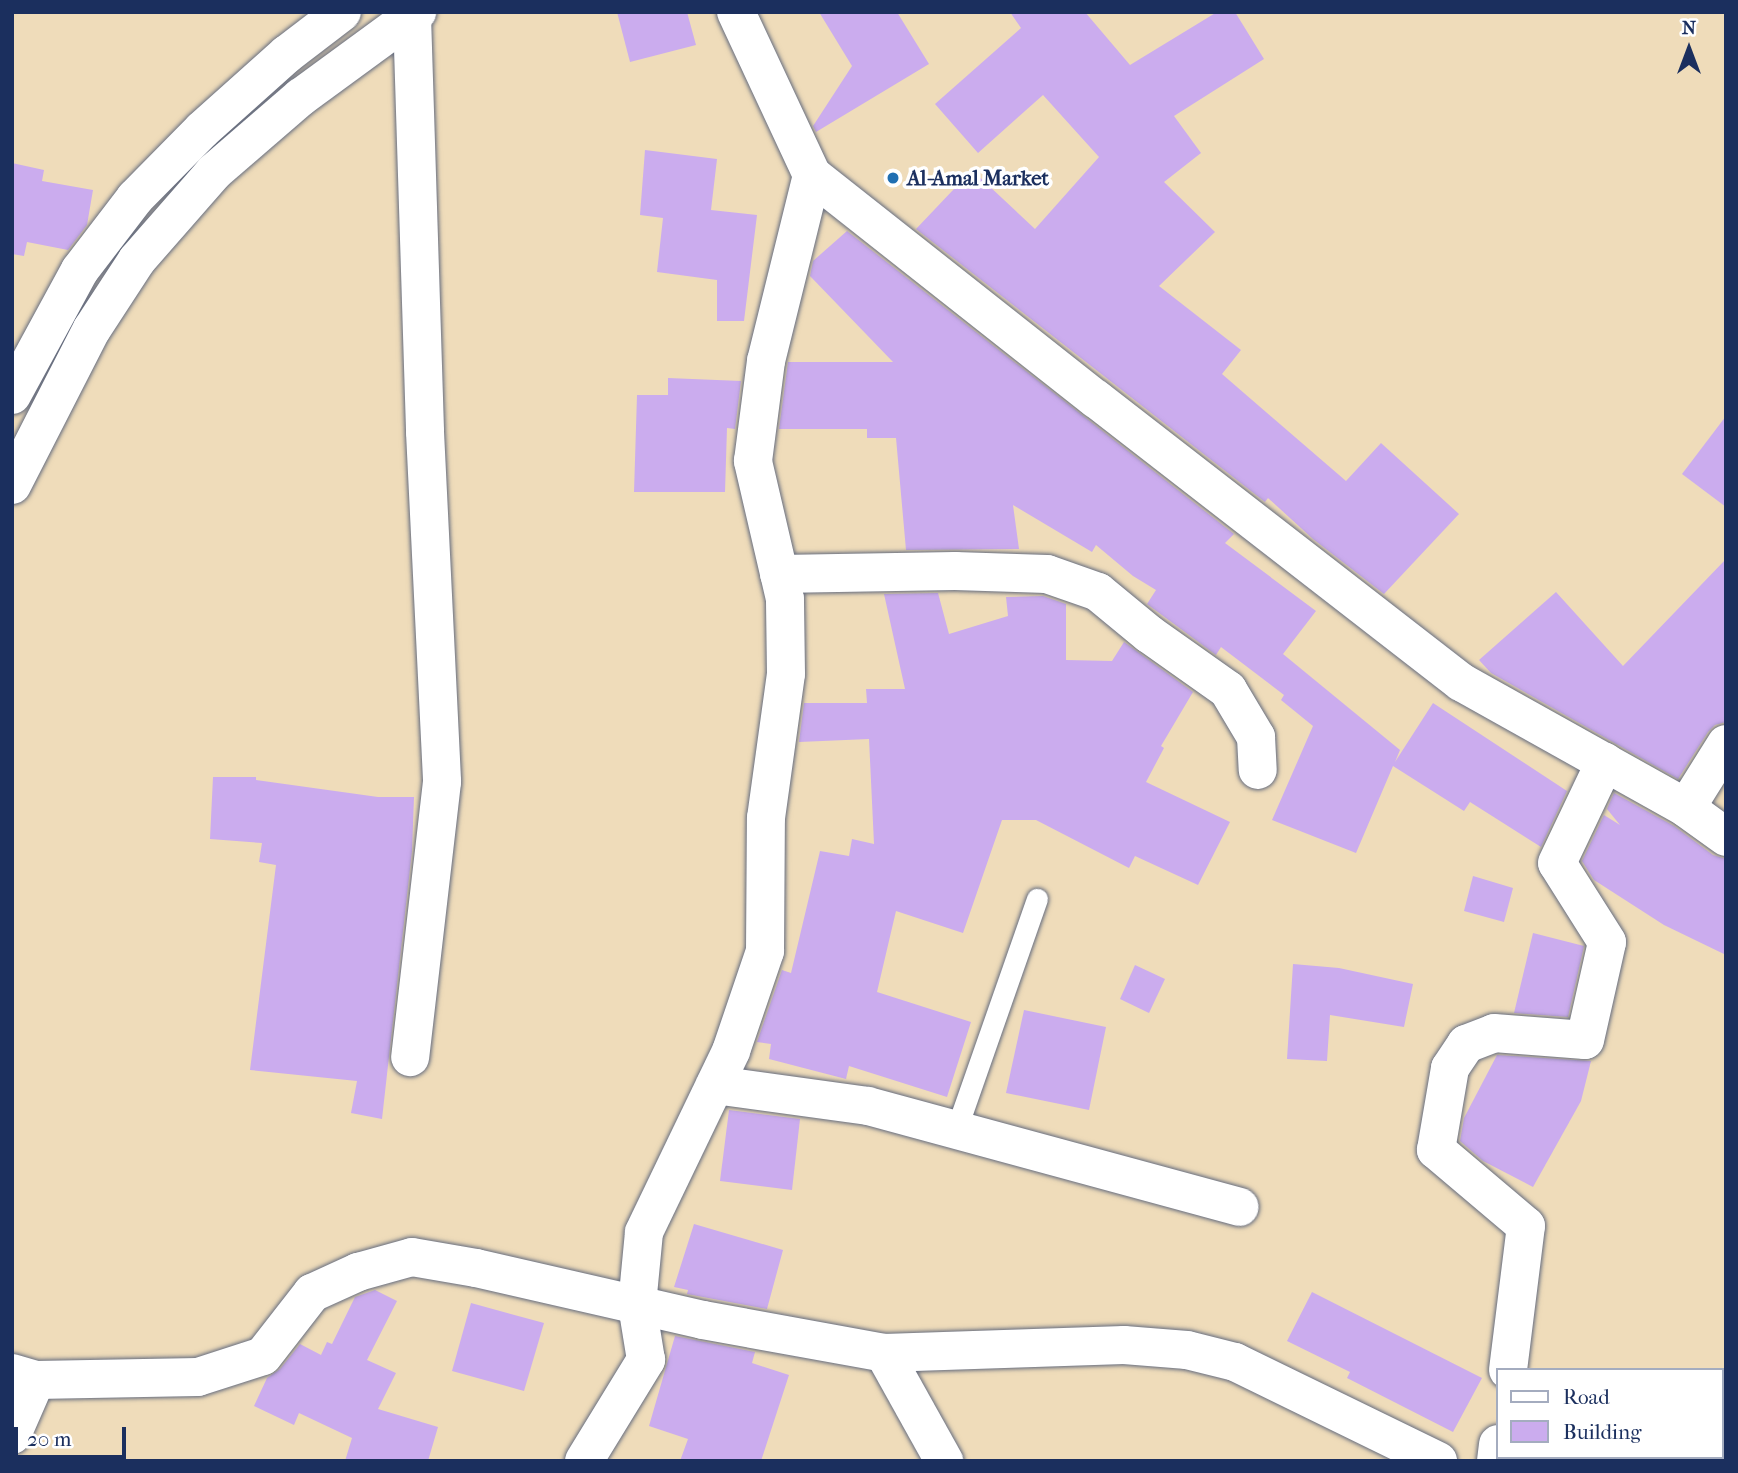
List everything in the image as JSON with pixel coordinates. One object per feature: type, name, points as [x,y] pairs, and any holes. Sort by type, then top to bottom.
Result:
[{"type":"street","points":[[12,395],[80,270],[135,198],[202,130],[287,54],[342,12]]},
{"type":"street","points":[[736,12],[812,175],[1096,400],[1461,682],[1686,808],[1726,837]]},
{"type":"street","points":[[12,485],[92,329],[137,260],[214,172],[301,97],[413,14]]},
{"type":"street","points":[[410,1058],[442,782],[425,432],[413,14]]},
{"type":"street","points":[[584,1461],[646,1360],[637,1305],[644,1232],[731,1051],[765,951],[766,818],[786,674],[785,599],[753,461],[766,361],[812,175]]},
{"type":"street","points":[[779,574],[955,570],[1047,574],[1098,592],[1149,634],[1228,690],[1256,737],[1258,770]]},
{"type":"street","points":[[1686,808],[1726,744]]},
{"type":"street","points":[[1508,1368],[1526,1226],[1436,1150],[1438,1136],[1450,1068],[1466,1044],[1494,1033],[1585,1040],[1607,942],[1557,863],[1605,762]]},
{"type":"street","points":[[715,1085],[868,1105],[1239,1207]]},
{"type":"street","points":[[12,1435],[24,1377],[198,1377],[224,1369],[263,1356],[312,1293],[358,1272],[412,1257],[476,1268],[637,1305],[884,1353],[1124,1345],[1187,1350],[1235,1362],[1438,1461]]},
{"type":"street","points":[[884,1353],[944,1461]]},
{"type":"lane","points":[[956,1130],[1037,899]]},
{"type":"building","points":[[617,12],[687,12],[696,45],[630,62]]},
{"type":"building","points":[[819,12],[897,12],[929,64],[816,132],[813,126],[852,66]]},
{"type":"building","points":[[1010,12],[1085,12],[1130,65],[1217,12],[1235,12],[1264,59],[1174,116],[1201,153],[1164,182],[1215,232],[1159,286],[1241,350],[1222,374],[1346,481],[1381,443],[1459,514],[1384,594],[1313,539],[1268,498],[1265,502],[916,229],[972,170],[1035,229],[1099,157],[1043,95],[978,153],[935,104],[1021,28]]},
{"type":"building","points":[[645,150],[717,159],[711,210],[757,215],[744,321],[717,321],[717,280],[657,272],[663,218],[640,215]]},
{"type":"building","points":[[12,163],[44,170],[42,181],[93,190],[87,225],[68,250],[27,242],[24,256],[12,254]]},
{"type":"building","points":[[847,231],[1234,534],[1225,543],[1316,611],[1283,654],[1400,750],[1395,762],[1433,703],[1567,791],[1541,847],[1470,802],[1464,811],[1393,766],[1356,853],[1272,820],[1313,726],[1281,700],[1284,695],[1221,647],[1216,655],[1147,604],[1156,590],[1133,576],[1096,545],[1092,552],[1013,505],[1019,549],[906,550],[896,438],[867,438],[867,429],[779,429],[788,362],[893,362],[810,276],[813,261]]},
{"type":"building","points":[[668,378],[741,381],[735,429],[727,428],[725,492],[634,492],[637,395],[668,395]]},
{"type":"building","points":[[1726,416],[1726,507],[1682,474]]},
{"type":"building","points":[[1726,559],[1726,722],[1715,725],[1708,732],[1678,779],[1491,673],[1479,660],[1556,592],[1623,666]]},
{"type":"building","points":[[938,593],[949,634],[1008,616],[1006,597],[1043,596],[1066,604],[1066,660],[1112,661],[1124,642],[1193,692],[1161,746],[1164,748],[1146,782],[1230,822],[1198,885],[1135,856],[1129,868],[1036,820],[1002,820],[963,933],[896,911],[877,992],[971,1022],[947,1097],[849,1066],[846,1079],[769,1059],[771,1044],[757,1042],[782,970],[791,973],[820,851],[849,856],[852,839],[874,844],[869,739],[799,742],[804,703],[867,703],[866,689],[905,689],[884,594]]},
{"type":"building","points":[[213,777],[256,777],[256,780],[378,797],[414,797],[412,851],[382,1119],[351,1113],[357,1081],[250,1070],[276,865],[259,862],[262,843],[210,839]]},
{"type":"building","points":[[1614,793],[1674,826],[1713,855],[1726,859],[1726,955],[1664,925],[1594,880],[1582,861],[1604,815],[1620,825],[1607,809]]},
{"type":"building","points":[[1473,876],[1513,888],[1504,922],[1464,911]]},
{"type":"building","points":[[1533,933],[1584,946],[1568,1017],[1514,1013]]},
{"type":"building","points":[[1293,964],[1339,968],[1413,984],[1404,1027],[1330,1015],[1327,1061],[1287,1059]]},
{"type":"building","points":[[1135,965],[1165,979],[1149,1013],[1120,999]]},
{"type":"building","points":[[1024,1010],[1106,1027],[1089,1110],[1006,1093]]},
{"type":"building","points":[[1497,1055],[1591,1061],[1581,1101],[1533,1187],[1483,1161],[1460,1141],[1464,1118]]},
{"type":"building","points":[[729,1110],[800,1119],[792,1190],[720,1181]]},
{"type":"building","points":[[694,1224],[783,1250],[767,1309],[687,1294],[688,1290],[674,1287]]},
{"type":"building","points":[[375,1290],[397,1301],[367,1360],[396,1373],[378,1409],[438,1427],[428,1461],[345,1461],[352,1438],[299,1413],[294,1425],[254,1406],[267,1378],[280,1369],[300,1344],[321,1355],[327,1342],[332,1344],[355,1297]]},
{"type":"building","points":[[1312,1292],[1482,1378],[1453,1432],[1347,1378],[1350,1372],[1287,1341]]},
{"type":"building","points":[[471,1303],[544,1323],[524,1391],[452,1371]]},
{"type":"building","points":[[675,1336],[755,1352],[752,1363],[789,1375],[761,1461],[680,1461],[688,1439],[649,1426]]},
{"type":"place","name":"Al-Amal Market","points":[[893,178]]}]
